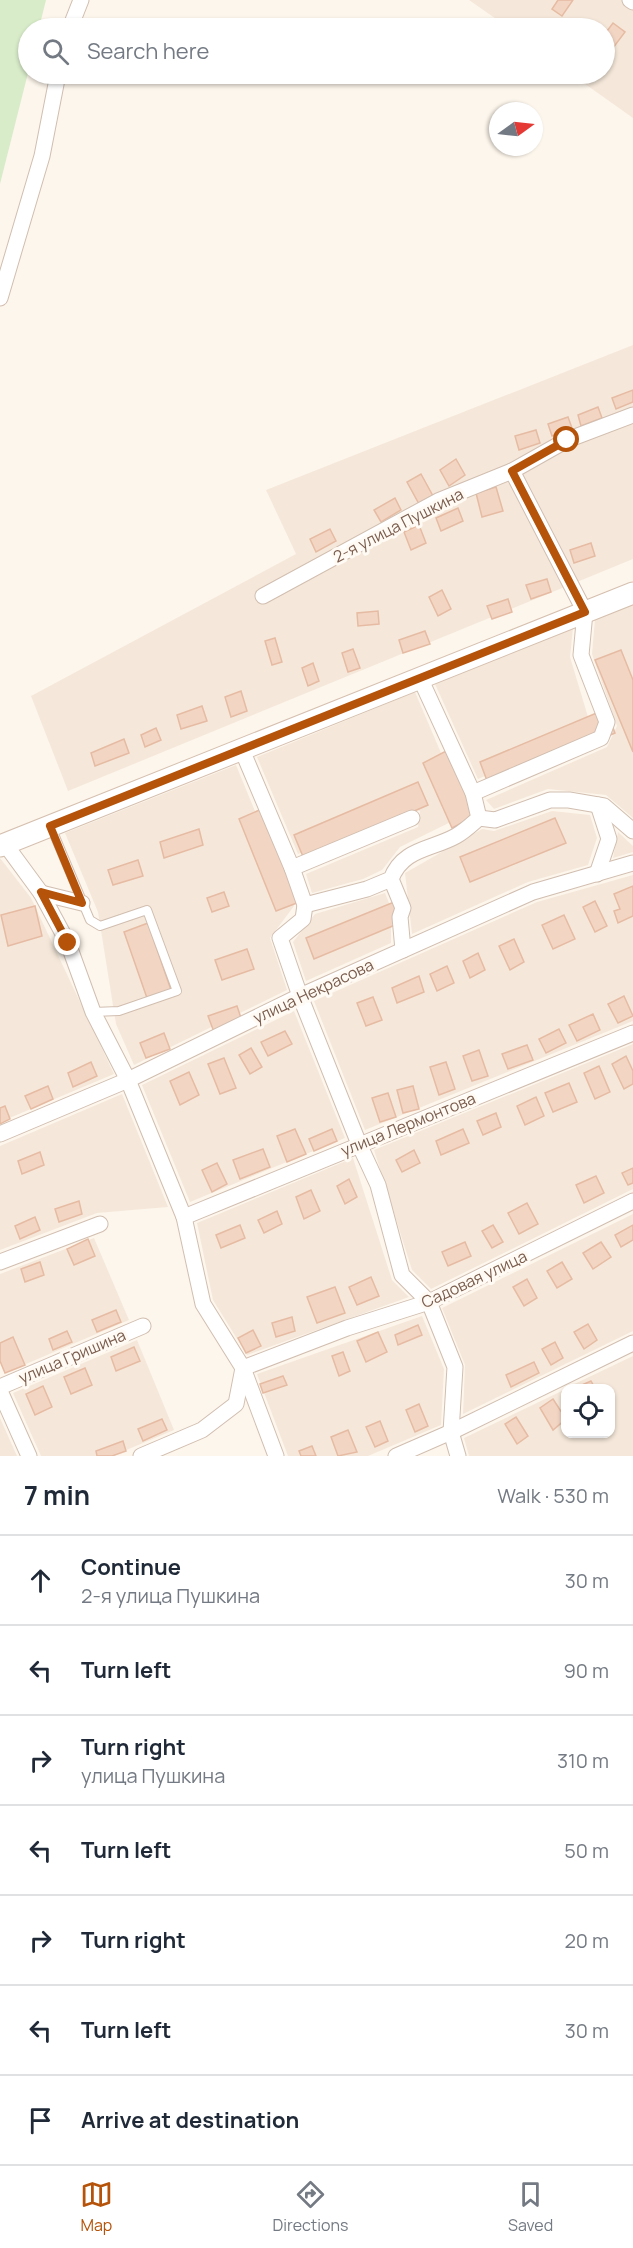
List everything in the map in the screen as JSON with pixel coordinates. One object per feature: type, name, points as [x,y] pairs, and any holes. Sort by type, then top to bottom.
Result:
[{"type":"main road","points":[[3,845],[633,593]]},
{"type":"street","points":[[74,18],[81,0]]},
{"type":"street","points":[[0,298],[42,156],[55,84]]},
{"type":"street","name":"2-я улица Пушкина","points":[[263,596],[438,501],[512,471],[567,440],[633,416]]},
{"type":"street","points":[[473,794],[601,738],[607,722],[581,655],[585,612],[512,471]]},
{"type":"street","points":[[420,678],[473,794],[479,818]]},
{"type":"street","points":[[242,750],[292,868],[305,905],[303,919],[280,938],[300,996],[359,1144],[378,1185],[402,1275],[429,1302],[455,1367],[451,1432],[458,1456]]},
{"type":"street","points":[[305,905],[367,889],[391,879],[396,867],[406,856],[457,836],[479,818],[495,820],[550,800],[604,806],[633,831]]},
{"type":"street","points":[[597,874],[609,839],[598,805]]},
{"type":"street","points":[[292,868],[412,818]]},
{"type":"street","points":[[3,845],[41,892],[68,943],[93,1012],[128,1080],[184,1217],[203,1304],[243,1368],[276,1456]]},
{"type":"street","name":"улица Некрасова","points":[[0,1134],[128,1080],[300,996],[533,892],[633,863]]},
{"type":"street","points":[[391,879],[403,908],[400,917],[403,950]]},
{"type":"street","points":[[41,892],[82,903]]},
{"type":"street","name":"улица Лермонтова","points":[[184,1217],[633,1033]]},
{"type":"street","name":"Садовая улица","points":[[243,1368],[347,1328],[429,1302],[633,1201]]},
{"type":"street","points":[[0,1262],[100,1224]]},
{"type":"street","name":"улица Гришина","points":[[0,1389],[143,1326]]},
{"type":"street","points":[[396,1456],[451,1432],[633,1344]]},
{"type":"street","points":[[141,1456],[202,1430],[236,1404],[243,1368]]},
{"type":"street","points":[[0,1389],[29,1456]]},
{"type":"lane","points":[[50,826],[90,920],[100,926],[147,910],[177,991],[119,1011],[93,1012]]},
{"type":"shaded area","points":[[469,0],[633,0],[633,118],[585,84],[615,84],[615,18],[495,18]]},
{"type":"shaded area","points":[[633,345],[633,559],[68,791],[31,696],[296,554],[266,490]]},
{"type":"shaded area","points":[[633,605],[633,818],[606,795],[548,789],[494,809],[486,800],[607,747],[617,726],[592,654],[595,619]]},
{"type":"shaded area","points":[[573,628],[570,657],[592,730],[478,779],[435,684]]},
{"type":"shaded area","points":[[415,692],[467,814],[400,847],[382,870],[363,879],[312,893],[306,874],[418,827],[420,811],[408,808],[298,854],[257,757]]},
{"type":"shaded area","points":[[236,765],[294,906],[270,938],[287,990],[134,1065],[116,1024],[98,912],[65,833]]},
{"type":"shaded area","points":[[552,811],[590,815],[597,838],[588,865],[528,882],[412,934],[405,873],[482,829],[494,831]]},
{"type":"shaded area","points":[[618,832],[633,846],[633,852],[613,858]]},
{"type":"shaded area","points":[[0,858],[31,898],[114,1074],[0,1122]]},
{"type":"shaded area","points":[[633,875],[633,1021],[365,1130],[314,1001],[537,902]]},
{"type":"shaded area","points":[[385,893],[391,908],[391,943],[306,981],[293,942],[315,914]]},
{"type":"shaded area","points":[[294,1011],[345,1138],[190,1202],[142,1085]]},
{"type":"shaded area","points":[[633,1044],[633,1189],[431,1289],[412,1270],[374,1150]]},
{"type":"shaded area","points":[[122,1094],[168,1207],[97,1213],[0,1250],[0,1146]]},
{"type":"shaded area","points":[[353,1158],[392,1280],[409,1297],[247,1355],[213,1300],[197,1223]]},
{"type":"shaded area","points":[[633,1214],[633,1331],[463,1414],[465,1365],[442,1308]]},
{"type":"shaded area","points":[[94,1238],[129,1320],[5,1373],[0,1361],[0,1274]]},
{"type":"shaded area","points":[[422,1316],[444,1369],[441,1425],[368,1456],[288,1456],[257,1374]]},
{"type":"shaded area","points":[[137,1340],[174,1430],[112,1456],[41,1456],[13,1393]]},
{"type":"shaded area","points":[[633,1356],[633,1456],[469,1456],[464,1438],[561,1391],[561,1438],[615,1438],[615,1384],[574,1384]]},
{"type":"shaded area","points":[[0,1418],[17,1456],[0,1456]]},
{"type":"green space","points":[[0,0],[46,0],[42,18],[18,18],[18,84],[25,84],[0,184]]},
{"type":"building","points":[[558,0],[573,0],[562,16],[552,9]]},
{"type":"building","points":[[615,24],[625,32],[615,45]]},
{"type":"building","points":[[633,390],[633,402],[616,409],[612,398]]},
{"type":"building","points":[[598,407],[602,418],[581,426],[578,415]]},
{"type":"building","points":[[568,417],[572,428],[552,436],[548,424]]},
{"type":"building","points":[[536,430],[540,443],[519,450],[515,436]]},
{"type":"building","points":[[456,459],[465,475],[449,486],[440,470]]},
{"type":"building","points":[[421,474],[433,496],[419,504],[407,482]]},
{"type":"building","points":[[496,487],[503,511],[482,517],[476,493]]},
{"type":"building","points":[[395,498],[401,510],[381,522],[374,510]]},
{"type":"building","points":[[458,508],[463,521],[441,531],[436,518]]},
{"type":"building","points":[[419,525],[426,543],[411,550],[404,532]]},
{"type":"building","points":[[330,529],[336,541],[316,552],[310,539]]},
{"type":"building","points":[[591,543],[595,556],[574,563],[570,550]]},
{"type":"building","points":[[547,579],[551,592],[531,599],[526,585]]},
{"type":"building","points":[[442,590],[451,609],[438,616],[429,597]]},
{"type":"building","points":[[508,599],[512,612],[492,619],[487,606]]},
{"type":"building","points":[[378,611],[379,624],[358,626],[357,613]]},
{"type":"building","points":[[425,631],[430,644],[403,653],[399,640]]},
{"type":"building","points":[[275,638],[282,662],[272,665],[265,641]]},
{"type":"building","points":[[353,649],[360,668],[348,672],[342,653]]},
{"type":"building","points":[[621,650],[633,680],[633,752],[595,660]]},
{"type":"building","points":[[313,663],[319,681],[308,686],[302,668]]},
{"type":"building","points":[[241,691],[247,711],[231,717],[225,697]]},
{"type":"building","points":[[202,706],[207,721],[181,729],[177,715]]},
{"type":"building","points":[[606,709],[615,733],[489,786],[480,762]]},
{"type":"building","points":[[156,728],[161,740],[145,747],[141,735]]},
{"type":"building","points":[[124,739],[129,753],[95,766],[91,753]]},
{"type":"building","points":[[448,750],[477,815],[452,828],[423,763]]},
{"type":"building","points":[[418,782],[428,805],[304,859],[294,835]]},
{"type":"building","points":[[264,808],[302,901],[276,911],[239,819]]},
{"type":"building","points":[[555,818],[566,843],[470,882],[460,857]]},
{"type":"building","points":[[199,829],[203,845],[164,858],[160,842]]},
{"type":"building","points":[[138,860],[143,876],[113,885],[108,870]]},
{"type":"building","points":[[633,886],[633,916],[618,923],[614,911],[620,909],[614,894]]},
{"type":"building","points":[[224,892],[229,906],[212,912],[207,898]]},
{"type":"building","points":[[399,900],[407,920],[314,959],[306,938]]},
{"type":"building","points":[[595,901],[607,926],[595,932],[583,907]]},
{"type":"building","points":[[35,906],[42,936],[8,946],[1,915]]},
{"type":"building","points":[[564,915],[575,939],[553,949],[542,925]]},
{"type":"building","points":[[148,923],[171,990],[147,998],[124,932]]},
{"type":"building","points":[[514,939],[524,962],[510,970],[499,946]]},
{"type":"building","points":[[247,949],[254,969],[222,980],[215,960]]},
{"type":"building","points":[[478,953],[485,970],[470,978],[463,961]]},
{"type":"building","points":[[447,966],[454,983],[437,991],[430,974]]},
{"type":"building","points":[[419,976],[424,992],[397,1003],[392,988]]},
{"type":"building","points":[[624,996],[633,1016],[618,1023],[608,1004]]},
{"type":"building","points":[[373,997],[382,1020],[366,1026],[357,1003]]},
{"type":"building","points":[[237,1006],[242,1021],[214,1032],[208,1016]]},
{"type":"building","points":[[593,1014],[600,1030],[577,1041],[569,1025]]},
{"type":"building","points":[[559,1029],[566,1043],[546,1053],[539,1039]]},
{"type":"building","points":[[285,1031],[292,1044],[268,1056],[261,1042]]},
{"type":"building","points":[[164,1033],[170,1049],[146,1058],[140,1043]]},
{"type":"building","points":[[527,1045],[533,1060],[508,1069],[502,1054]]},
{"type":"building","points":[[251,1048],[262,1067],[250,1074],[239,1055]]},
{"type":"building","points":[[479,1050],[488,1076],[472,1081],[463,1056]]},
{"type":"building","points":[[626,1056],[633,1071],[633,1084],[624,1089],[612,1064]]},
{"type":"building","points":[[224,1058],[236,1088],[220,1094],[208,1064]]},
{"type":"building","points":[[91,1062],[97,1076],[73,1087],[68,1073]]},
{"type":"building","points":[[446,1062],[455,1089],[439,1095],[430,1067]]},
{"type":"building","points":[[599,1066],[610,1092],[595,1099],[584,1073]]},
{"type":"building","points":[[189,1072],[199,1095],[180,1105],[170,1081]]},
{"type":"building","points":[[569,1083],[577,1102],[553,1112],[545,1093]]},
{"type":"building","points":[[48,1086],[53,1099],[31,1109],[25,1096]]},
{"type":"building","points":[[413,1086],[419,1109],[403,1113],[397,1090]]},
{"type":"building","points":[[388,1093],[396,1117],[380,1122],[372,1098]]},
{"type":"building","points":[[536,1097],[544,1116],[525,1125],[517,1106]]},
{"type":"building","points":[[5,1106],[10,1119],[0,1124],[0,1108]]},
{"type":"building","points":[[496,1113],[501,1127],[483,1135],[477,1121]]},
{"type":"building","points":[[295,1129],[306,1154],[287,1162],[277,1136]]},
{"type":"building","points":[[332,1129],[337,1141],[314,1151],[309,1139]]},
{"type":"building","points":[[463,1129],[469,1143],[441,1155],[436,1141]]},
{"type":"building","points":[[263,1149],[270,1167],[240,1179],[233,1160]]},
{"type":"building","points":[[414,1150],[420,1163],[402,1172],[396,1160]]},
{"type":"building","points":[[40,1152],[44,1165],[22,1174],[18,1161]]},
{"type":"building","points":[[217,1163],[227,1184],[212,1192],[202,1170]]},
{"type":"building","points":[[633,1168],[633,1183],[628,1185],[622,1173]]},
{"type":"building","points":[[596,1176],[604,1193],[584,1203],[576,1185]]},
{"type":"building","points":[[349,1179],[357,1197],[345,1204],[337,1186]]},
{"type":"building","points":[[311,1190],[320,1211],[304,1219],[296,1197]]},
{"type":"building","points":[[79,1201],[82,1214],[59,1222],[55,1209]]},
{"type":"building","points":[[527,1203],[538,1224],[519,1234],[508,1213]]},
{"type":"building","points":[[277,1211],[282,1224],[264,1233],[258,1220]]},
{"type":"building","points":[[35,1217],[40,1230],[20,1239],[15,1226]]},
{"type":"building","points":[[240,1225],[245,1238],[221,1248],[216,1235]]},
{"type":"building","points":[[493,1225],[503,1242],[492,1248],[482,1231]]},
{"type":"building","points":[[633,1225],[633,1240],[621,1247],[615,1235]]},
{"type":"building","points":[[88,1239],[95,1256],[74,1265],[67,1249]]},
{"type":"building","points":[[465,1242],[471,1256],[448,1266],[442,1252]]},
{"type":"building","points":[[601,1242],[611,1257],[593,1269],[583,1253]]},
{"type":"building","points":[[40,1262],[44,1275],[25,1282],[21,1269]]},
{"type":"building","points":[[562,1262],[572,1279],[557,1288],[547,1271]]},
{"type":"building","points":[[371,1277],[379,1296],[357,1305],[349,1287]]},
{"type":"building","points":[[527,1279],[537,1298],[524,1306],[513,1287]]},
{"type":"building","points":[[335,1287],[345,1313],[317,1323],[307,1297]]},
{"type":"building","points":[[116,1310],[121,1322],[97,1332],[92,1320]]},
{"type":"building","points":[[292,1317],[295,1331],[276,1337],[272,1323]]},
{"type":"building","points":[[588,1324],[597,1340],[584,1349],[574,1332]]},
{"type":"building","points":[[418,1325],[422,1335],[398,1345],[395,1335]]},
{"type":"building","points":[[253,1330],[261,1346],[246,1353],[238,1338]]},
{"type":"building","points":[[67,1331],[72,1342],[53,1350],[49,1339]]},
{"type":"building","points":[[378,1332],[387,1352],[366,1362],[357,1341]]},
{"type":"building","points":[[13,1337],[25,1365],[5,1373],[0,1361],[0,1343]]},
{"type":"building","points":[[555,1342],[563,1358],[551,1365],[542,1349]]},
{"type":"building","points":[[134,1347],[140,1361],[116,1371],[111,1357]]},
{"type":"building","points":[[343,1352],[350,1371],[339,1376],[332,1356]]},
{"type":"building","points":[[534,1362],[539,1373],[511,1387],[506,1375]]},
{"type":"building","points":[[85,1368],[92,1385],[71,1394],[64,1377]]},
{"type":"building","points":[[283,1376],[287,1385],[263,1393],[260,1384]]},
{"type":"building","points":[[43,1386],[52,1407],[35,1415],[26,1394]]},
{"type":"building","points":[[553,1399],[561,1411],[561,1423],[553,1430],[540,1408]]},
{"type":"building","points":[[419,1404],[428,1426],[415,1432],[406,1410]]},
{"type":"building","points":[[516,1417],[528,1436],[517,1444],[505,1424]]},
{"type":"building","points":[[162,1419],[167,1430],[143,1441],[138,1429]]},
{"type":"building","points":[[380,1421],[388,1441],[375,1447],[366,1427]]},
{"type":"building","points":[[348,1430],[357,1452],[338,1456],[331,1437]]},
{"type":"building","points":[[123,1441],[126,1451],[112,1456],[97,1456],[96,1451]]},
{"type":"building","points":[[312,1446],[316,1456],[301,1456],[299,1451]]},
{"type":"route","points":[[68,943],[41,892],[82,903],[50,826],[585,612],[512,471],[524,462],[567,440]]}]
